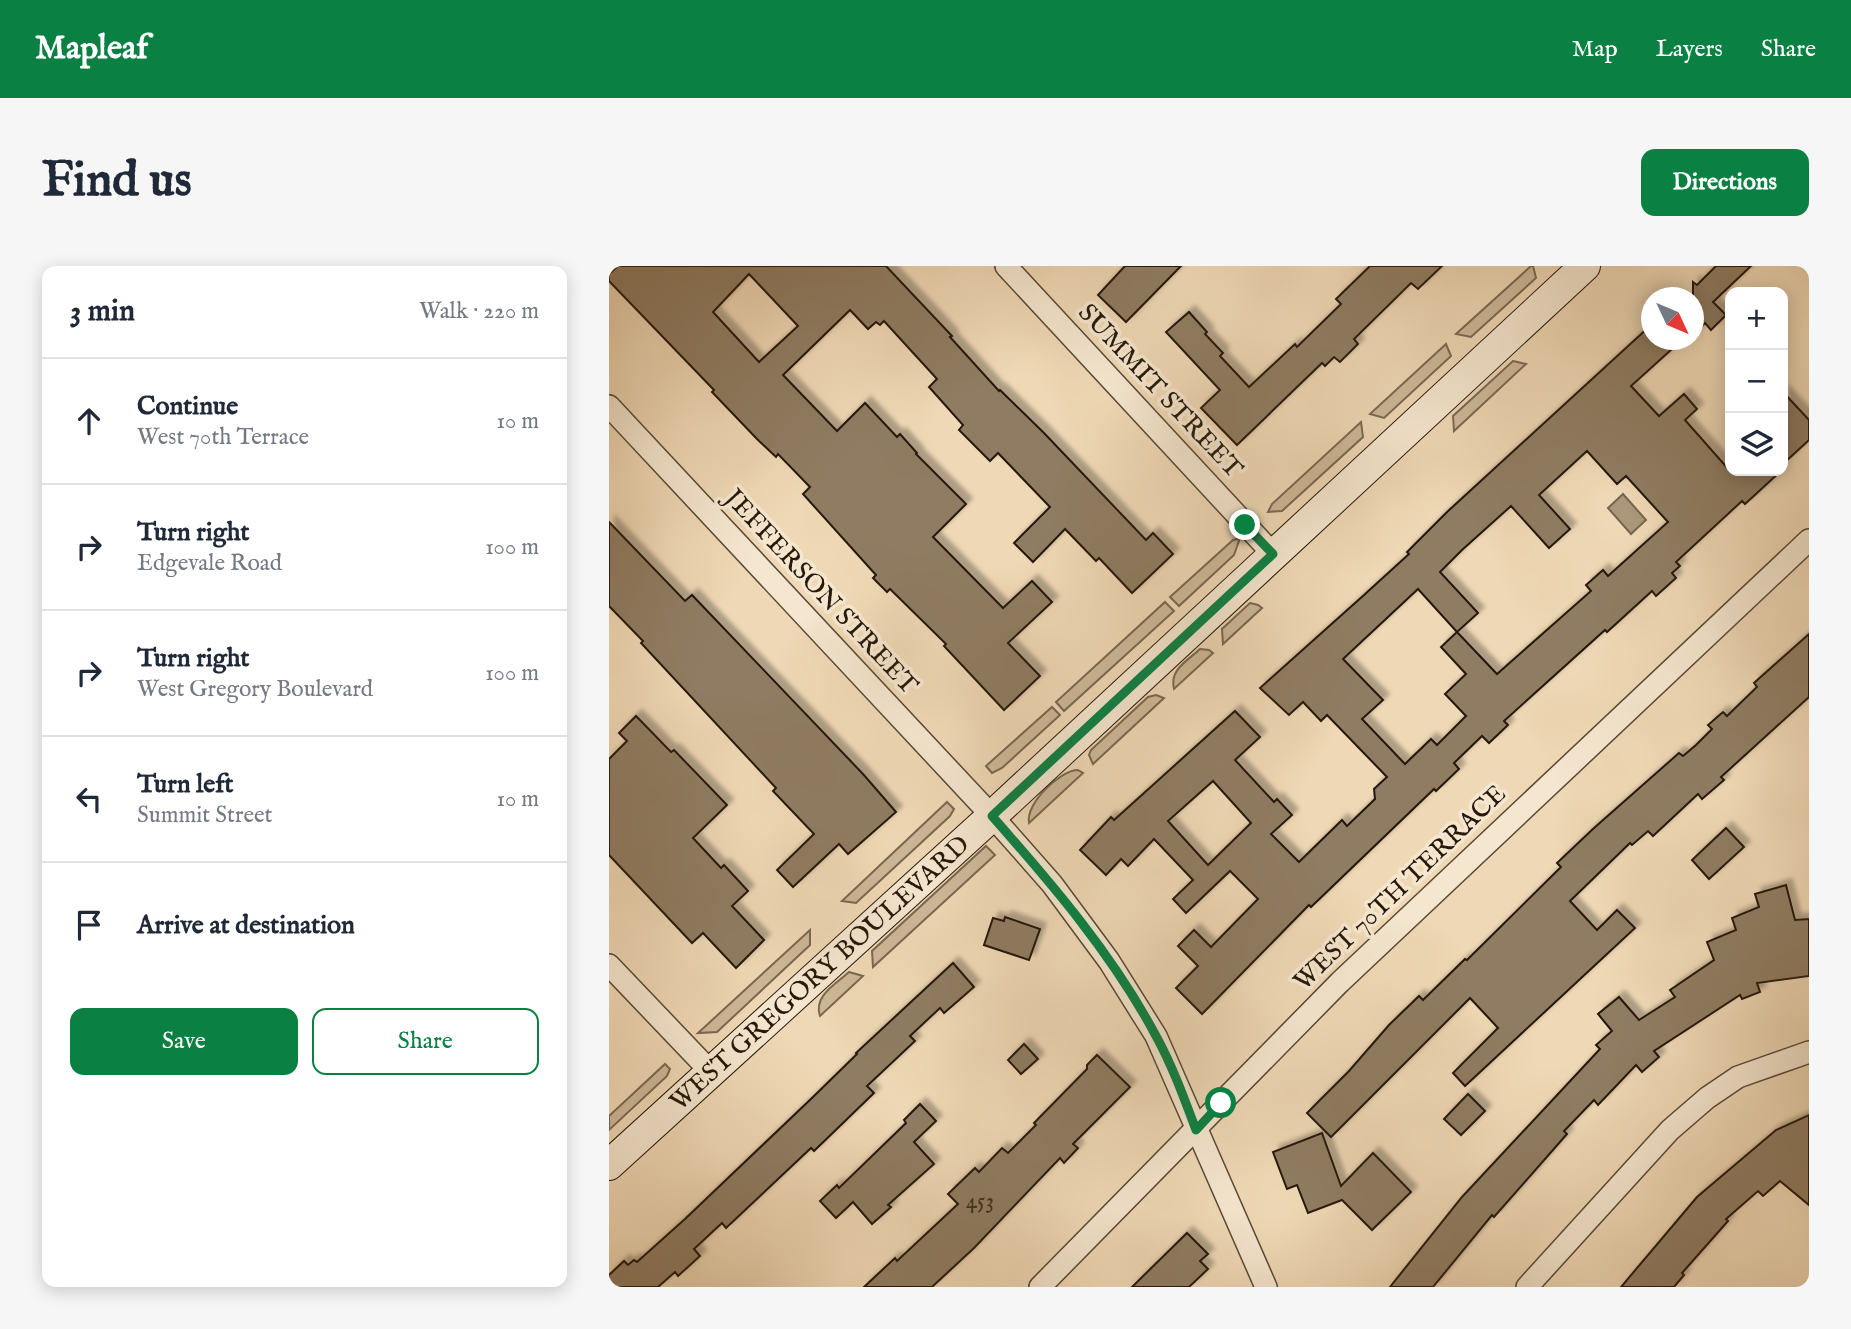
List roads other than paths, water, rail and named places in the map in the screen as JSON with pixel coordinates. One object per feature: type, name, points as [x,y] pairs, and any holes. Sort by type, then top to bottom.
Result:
[{"type":"main road","name":"WEST GREGORY BOULEVARD","points":[[609,1166],[992,816],[1585,266]]},
{"type":"street","name":"SUMMIT STREET","points":[[1006,266],[1273,554]]},
{"type":"street","name":"JEFFERSON STREET","points":[[609,406],[992,816],[1052,884],[1109,961],[1156,1035],[1266,1287]]},
{"type":"street","name":"WEST 70TH TERRACE","points":[[1040,1287],[1350,973],[1809,540]]},
{"type":"street","points":[[609,965],[711,1072]]},
{"type":"street","points":[[1527,1287],[1670,1130],[1707,1097],[1738,1076],[1809,1052]]}]
